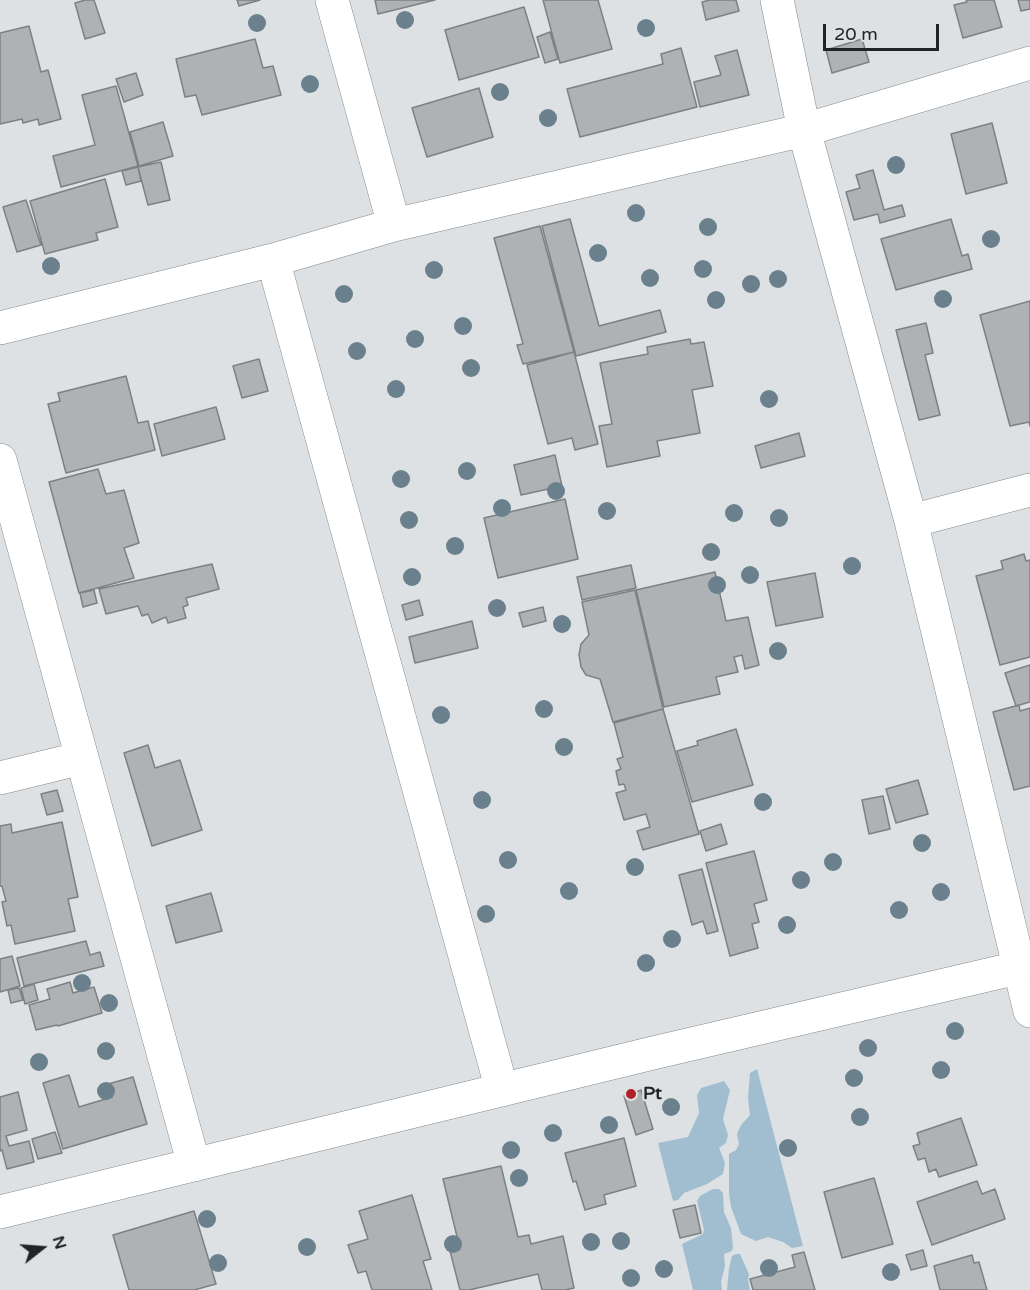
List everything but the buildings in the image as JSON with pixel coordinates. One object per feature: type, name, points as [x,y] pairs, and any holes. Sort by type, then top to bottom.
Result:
[{"type":"street","points":[[332,0],[394,225]]},
{"type":"street","points":[[777,0],[804,130],[911,521],[1025,967],[1030,1011]]},
{"type":"street","points":[[0,328],[273,260],[394,225],[804,130],[1030,63]]},
{"type":"street","points":[[273,260],[502,1090]]},
{"type":"street","points":[[0,460],[194,1165]]},
{"type":"street","points":[[911,521],[1030,490]]},
{"type":"street","points":[[0,778],[82,758]]},
{"type":"street","points":[[0,1212],[653,1053],[1025,967]]},
{"type":"shaded area","points":[[757,1069],[803,1246],[792,1248],[768,1237],[756,1241],[741,1234],[731,1207],[729,1154],[736,1150],[739,1144],[737,1134],[750,1115],[748,1098],[750,1073]]},
{"type":"shaded area","points":[[724,1081],[730,1090],[723,1119],[728,1135],[726,1143],[719,1148],[725,1163],[723,1174],[707,1184],[684,1193],[678,1200],[673,1201],[658,1143],[688,1137],[699,1113],[697,1095],[701,1088]]},
{"type":"shaded area","points":[[713,1189],[719,1189],[723,1193],[724,1212],[731,1228],[733,1247],[732,1251],[724,1254],[722,1290],[693,1290],[682,1244],[703,1234],[697,1201],[700,1196]]},
{"type":"shaded area","points":[[740,1254],[749,1274],[750,1290],[727,1290],[732,1256]]},
{"type":"place","name":"Pt","points":[[631,1094]]}]
